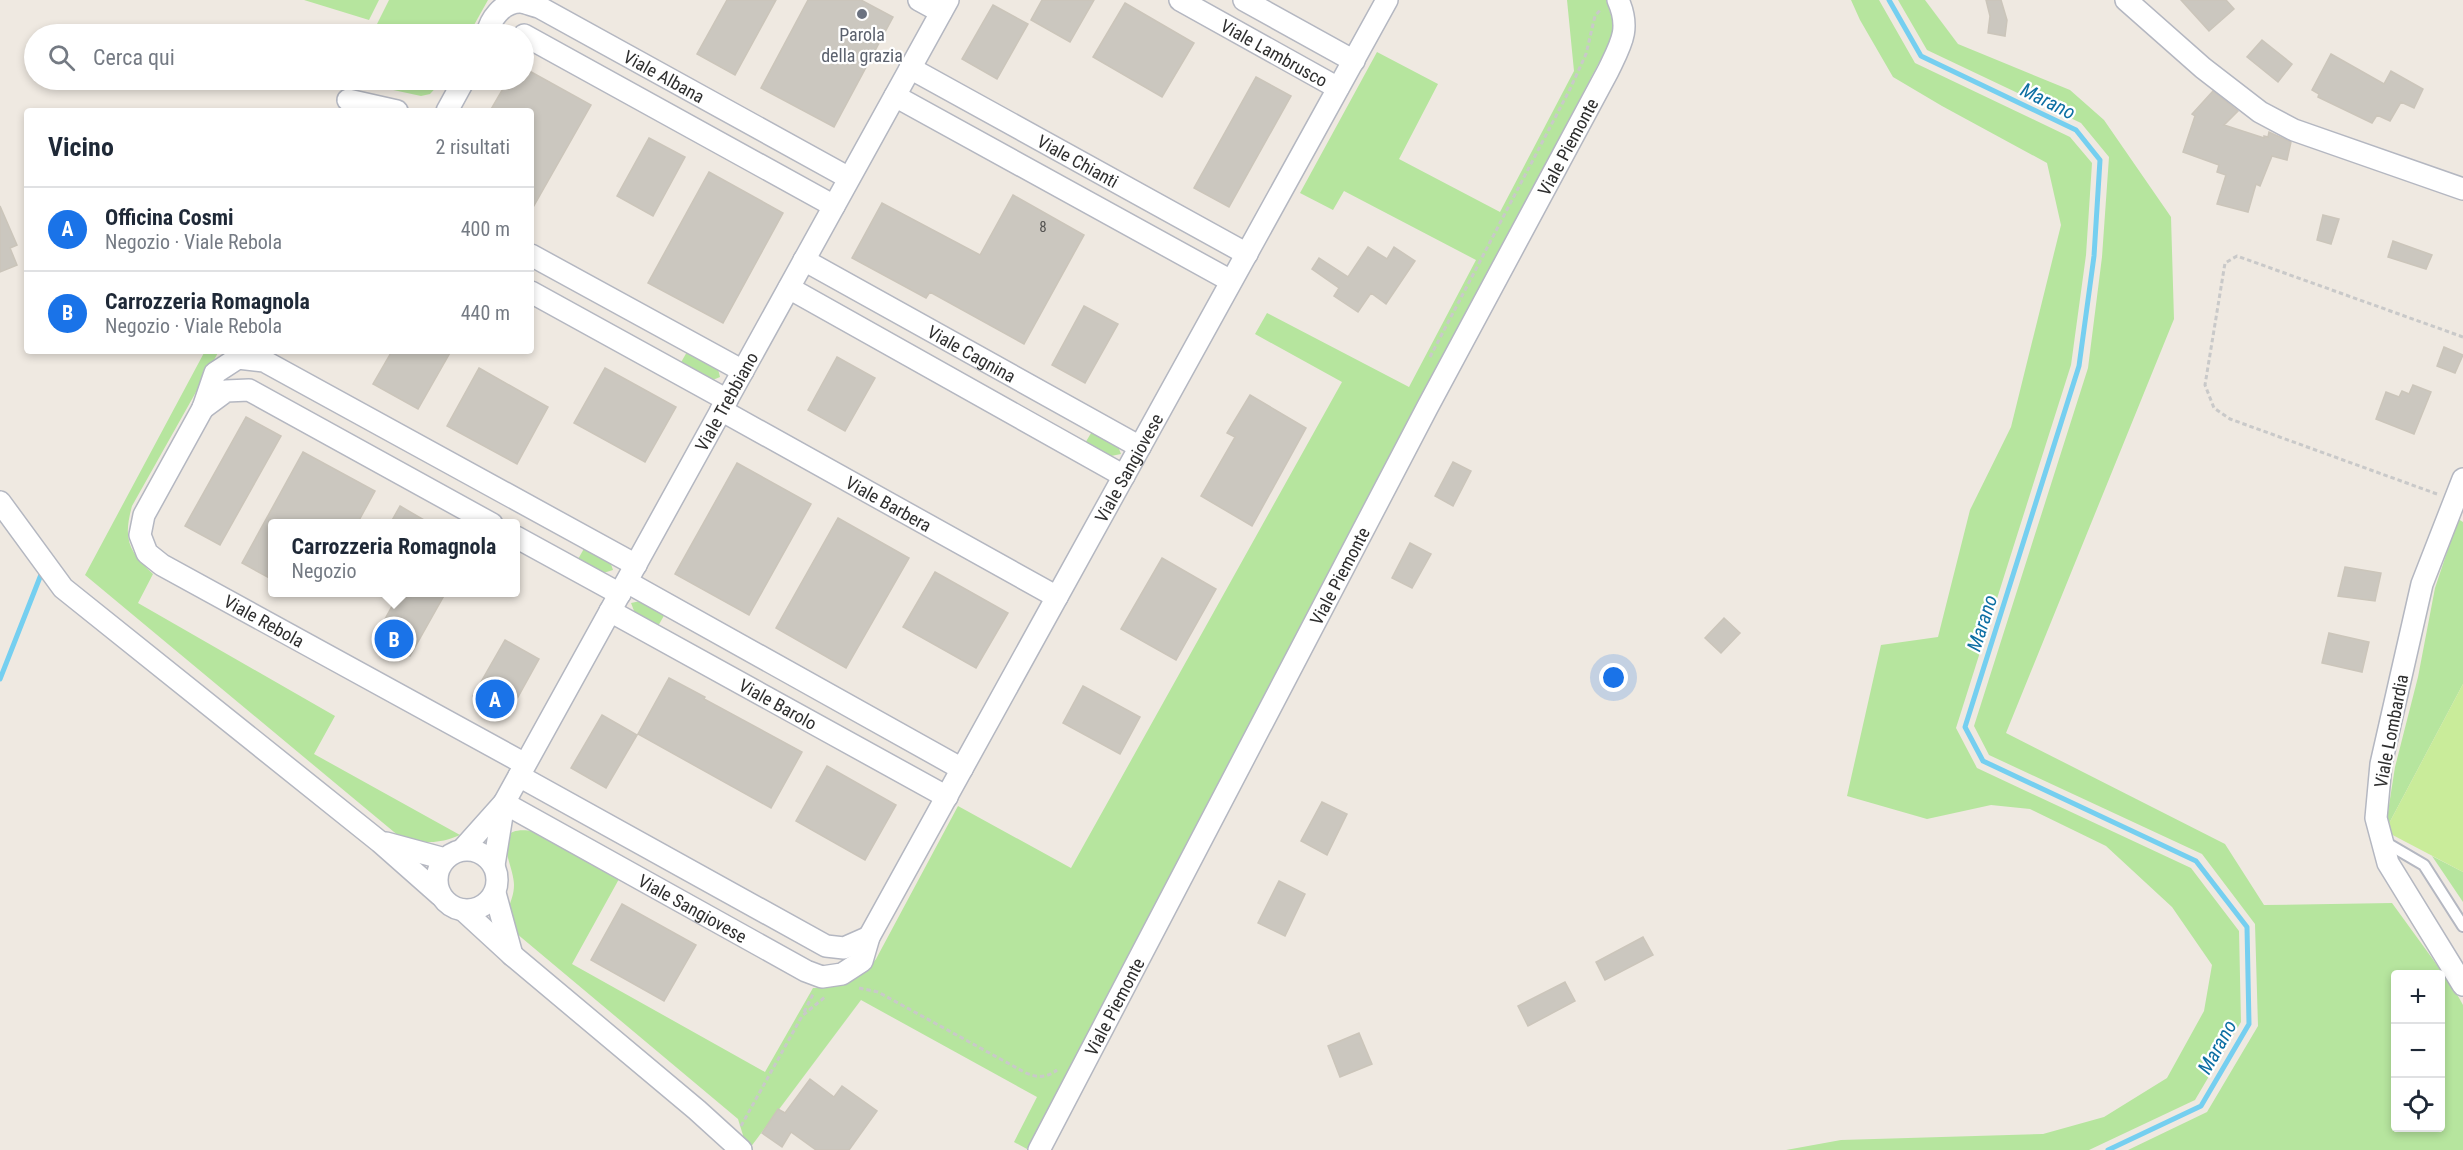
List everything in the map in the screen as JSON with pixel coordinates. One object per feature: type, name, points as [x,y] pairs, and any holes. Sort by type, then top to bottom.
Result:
[{"type":"street","points":[[919,0],[945,6]]},
{"type":"street","name":"Viale Lambrusco","points":[[1180,0],[1338,88]]},
{"type":"street","name":"Viale Lambrusco","points":[[1244,0],[1354,61]]},
{"type":"street","name":"Viale Sangiovese","points":[[504,803],[806,971],[827,985],[862,961],[869,937],[1387,0]]},
{"type":"street","points":[[2126,0],[2204,68],[2260,112],[2294,130],[2463,189]]},
{"type":"street","name":"Viale Albana","points":[[489,24],[505,6],[520,2],[539,7],[849,178]]},
{"type":"street","name":"Viale Piemonte","points":[[1039,1150],[1427,408],[1608,71],[1622,42],[1625,26],[1624,14],[1614,2]]},
{"type":"street","name":"Viale Trebbiano","points":[[453,854],[504,803],[945,6]]},
{"type":"street","name":"Viale Albana","points":[[534,41],[834,206]]},
{"type":"street","name":"Viale Chianti","points":[[910,68],[1247,254]]},
{"type":"street","points":[[449,108],[459,90]]},
{"type":"street","name":"Viale Chianti","points":[[895,96],[1232,281]]},
{"type":"street","points":[[348,100],[384,108]]},
{"type":"street","points":[[534,257],[743,371]]},
{"type":"street","name":"Viale Cagnina","points":[[804,260],[1140,447]]},
{"type":"street","name":"Viale Cagnina","points":[[789,288],[1124,476]]},
{"type":"street","points":[[534,294],[724,405]]},
{"type":"street","name":"Viale Rebola","points":[[514,519],[264,361],[238,358],[215,372],[203,408],[144,515],[140,535],[147,553],[162,565],[522,770]]},
{"type":"street","name":"Viale Rebola","points":[[203,408],[226,391],[249,390],[483,519]]},
{"type":"street","name":"Viale Barbera","points":[[724,405],[1057,597]]},
{"type":"street","name":"Viale Lombardia","points":[[2460,978],[2388,863],[2376,818],[2381,764],[2422,584],[2463,479]]},
{"type":"street","points":[[0,502],[63,588],[380,842],[446,902],[463,910],[512,955],[736,1145]]},
{"type":"street","name":"Viale Rebola","points":[[520,523],[623,588]]},
{"type":"street","points":[[520,539],[623,588]]},
{"type":"street","name":"Viale Barolo","points":[[623,588],[962,769]]},
{"type":"street","name":"Viale Barolo","points":[[623,588],[947,796]]},
{"type":"street","name":"Viale Sangiovese","points":[[522,770],[826,946],[844,948],[869,937]]},
{"type":"street","name":"Viale Trebbiano","points":[[494,866],[504,803]]},
{"type":"street","points":[[380,842],[453,854],[480,853],[494,866],[497,874],[495,893],[512,955]]},
{"type":"street","points":[[440,895],[437,876],[453,854]]},
{"type":"street","points":[[463,910],[482,906],[495,893]]},
{"type":"lane","points":[[2381,840],[2424,865],[2463,926]]},
{"type":"path","points":[[1426,364],[1570,89],[1586,54],[1595,16],[1614,2]]},
{"type":"path","points":[[2453,500],[2230,419],[2214,408],[2205,385],[2225,263],[2237,256],[2463,337]]},
{"type":"path","points":[[802,1016],[818,1001],[827,985]]},
{"type":"path","points":[[736,1145],[802,1016],[827,985]]},
{"type":"path","points":[[850,987],[867,988],[878,992],[1037,1077],[1056,1071],[1062,1061]]},
{"type":"green space","points":[[304,0],[379,0],[369,20]]},
{"type":"green space","points":[[389,0],[488,0],[475,24],[377,24]]},
{"type":"green space","points":[[1567,0],[1606,0],[1612,18],[1613,36],[1027,1149],[1014,1142],[1037,1097],[861,1000],[750,1148],[746,1145],[738,1119],[510,928],[505,916],[514,889],[506,847],[506,839],[510,833],[519,830],[533,831],[619,879],[572,964],[765,1072],[813,988],[832,987],[849,982],[863,973],[876,959],[958,806],[1071,868],[1342,382],[1255,334],[1267,313],[1409,387],[1476,260],[1344,191],[1333,210],[1300,193],[1377,52],[1438,84],[1399,159],[1500,212],[1574,71]]},
{"type":"green space","points":[[1851,0],[1879,0],[1915,63],[2070,137],[2092,163],[2086,255],[2071,365],[1956,728],[1977,768],[2191,868],[2239,931],[2241,1022],[2195,1100],[2089,1150],[1786,1150],[1841,1140],[2043,1134],[2104,1117],[2167,1078],[2204,1011],[2212,965],[2172,907],[2106,846],[2030,809],[1991,805],[1927,819],[1847,796],[1881,645],[1938,637],[1970,510],[2011,427],[2061,225],[2047,163],[1893,77]]},
{"type":"green space","points":[[1898,0],[1925,0],[1958,44],[2070,90],[2104,120],[2171,217],[2174,319],[2006,733],[2225,844],[2264,905],[2392,903],[2441,970],[2391,970],[2391,1132],[2445,1132],[2445,976],[2463,1005],[2463,1150],[2128,1150],[2207,1112],[2258,1026],[2255,924],[2202,854],[1989,755],[1974,726],[2088,368],[2102,257],[2109,157],[2081,123],[1927,50]]},
{"type":"green space","points":[[393,90],[434,90],[430,94],[421,96]]},
{"type":"green space","points":[[688,350],[717,365],[720,377],[708,382],[679,366]]},
{"type":"green space","points":[[203,354],[217,354],[132,506],[128,527],[130,544],[138,558],[153,574],[138,603],[335,716],[314,754],[460,835],[430,842],[400,837],[85,575]]},
{"type":"green space","points":[[1094,428],[1116,441],[1121,454],[1106,457],[1084,445]]},
{"type":"green space","points":[[2458,519],[2463,522],[2463,684],[2385,831],[2395,767],[2418,677],[2435,588]]},
{"type":"green space","points":[[586,545],[609,558],[613,570],[600,574],[577,561]]},
{"type":"green space","points":[[645,600],[666,612],[657,628],[636,616],[631,603]]},
{"type":"green space","points":[[2463,684],[2463,872],[2385,831]]},
{"type":"green space","points":[[2432,856],[2463,872],[2463,902]]},
{"type":"building","points":[[727,0],[776,0],[735,75],[697,54]]},
{"type":"building","points":[[808,0],[861,0],[893,17],[834,127],[761,88]]},
{"type":"building","points":[[1042,0],[1094,0],[1070,42],[1031,20]]},
{"type":"building","points":[[1986,0],[2001,0],[2007,20],[2005,36],[1988,33],[1990,16]]},
{"type":"building","points":[[2181,0],[2226,0],[2234,9],[2209,31]]},
{"type":"building","points":[[1125,3],[1194,43],[1162,97],[1093,57]]},
{"type":"building","points":[[993,5],[1028,24],[997,79],[962,59]]},
{"type":"building","points":[[2262,40],[2292,64],[2278,82],[2247,57]]},
{"type":"building","points":[[2331,54],[2384,84],[2391,71],[2423,89],[2414,108],[2401,102],[2390,121],[2377,115],[2372,123],[2318,97],[2319,94],[2312,90]]},
{"type":"building","points":[[534,74],[591,105],[534,206],[534,108],[492,108],[502,90],[534,90]]},
{"type":"building","points":[[1256,77],[1291,96],[1229,207],[1194,188]]},
{"type":"building","points":[[2213,91],[2238,111],[2224,125],[2264,138],[2264,136],[2268,137],[2269,132],[2291,142],[2287,160],[2272,156],[2260,186],[2256,184],[2248,212],[2217,204],[2226,175],[2217,172],[2219,165],[2183,152],[2195,116],[2192,114]]},
{"type":"building","points":[[649,138],[685,157],[653,216],[617,196]]},
{"type":"building","points":[[709,172],[783,213],[723,323],[648,283]]},
{"type":"building","points":[[1013,195],[1084,235],[1024,344],[930,292],[926,298],[852,258],[882,203],[980,255]]},
{"type":"building","points":[[0,206],[17,245],[10,248],[17,265],[0,272]]},
{"type":"building","points":[[2323,215],[2339,219],[2331,244],[2317,240]]},
{"type":"building","points":[[2393,241],[2432,255],[2426,269],[2388,257]]},
{"type":"building","points":[[1368,247],[1387,259],[1394,247],[1415,261],[1386,304],[1371,293],[1358,312],[1334,296],[1339,288],[1312,269],[1319,258],[1348,277]]},
{"type":"building","points":[[1084,306],[1118,324],[1085,383],[1052,365]]},
{"type":"building","points":[[2444,347],[2463,355],[2455,373],[2437,366]]},
{"type":"building","points":[[390,354],[449,354],[418,409],[373,384]]},
{"type":"building","points":[[837,357],[875,378],[845,431],[808,410]]},
{"type":"building","points":[[479,368],[548,407],[517,464],[447,426]]},
{"type":"building","points":[[605,368],[676,407],[645,462],[574,423]]},
{"type":"building","points":[[2413,385],[2431,392],[2414,434],[2376,419],[2386,392],[2399,397],[2402,391],[2409,394]]},
{"type":"building","points":[[1250,395],[1306,428],[1252,526],[1201,496],[1235,437],[1227,433]]},
{"type":"building","points":[[246,417],[281,436],[220,545],[185,526]]},
{"type":"building","points":[[303,452],[375,491],[360,519],[268,519],[268,577],[242,563]]},
{"type":"building","points":[[1453,462],[1471,471],[1453,506],[1435,496]]},
{"type":"building","points":[[737,463],[811,504],[749,615],[675,574]]},
{"type":"building","points":[[400,506],[422,519],[393,519]]},
{"type":"building","points":[[838,518],[909,558],[846,668],[776,628]]},
{"type":"building","points":[[1410,543],[1431,554],[1412,588],[1392,578]]},
{"type":"building","points":[[1162,558],[1216,589],[1176,660],[1121,629]]},
{"type":"building","points":[[2345,567],[2381,573],[2375,601],[2338,596]]},
{"type":"building","points":[[935,572],[1008,613],[976,668],[903,627]]},
{"type":"building","points":[[397,597],[443,597],[410,656],[375,637]]},
{"type":"building","points":[[1724,618],[1740,633],[1721,653],[1705,638]]},
{"type":"building","points":[[2329,633],[2369,642],[2362,672],[2322,663]]},
{"type":"building","points":[[505,640],[539,659],[508,715],[473,696]]},
{"type":"building","points":[[669,678],[802,752],[771,808],[638,734]]},
{"type":"building","points":[[1083,686],[1140,717],[1120,754],[1063,723]]},
{"type":"building","points":[[602,715],[637,735],[606,788],[571,768]]},
{"type":"building","points":[[827,766],[896,805],[865,860],[796,821]]},
{"type":"building","points":[[1322,802],[1347,814],[1327,855],[1301,841]]},
{"type":"building","points":[[1279,881],[1305,894],[1285,936],[1258,923]]},
{"type":"building","points":[[622,904],[696,945],[664,1001],[591,960]]},
{"type":"building","points":[[1643,937],[1653,955],[1605,980],[1596,962]]},
{"type":"building","points":[[1565,982],[1575,1001],[1528,1026],[1518,1006]]},
{"type":"building","points":[[1359,1033],[1372,1064],[1340,1077],[1328,1046]]},
{"type":"building","points":[[810,1079],[834,1097],[842,1086],[877,1111],[849,1150],[816,1150],[791,1132],[782,1147],[762,1133],[778,1109],[785,1113]]},
{"type":"waterway","name":"Marano","points":[[1889,0],[1921,56],[2076,130],[2100,160],[2094,256],[2079,366],[1965,727],[1983,761],[2196,861],[2247,927],[2249,1024],[2201,1106],[2108,1150]]},
{"type":"waterway","points":[[0,679],[42,572],[41,569]]},
{"type":"place","name":"Parola della grazia","points":[[862,14]]},
{"type":"place","name":"Carrozzeria Romagnola","points":[[394,639]]},
{"type":"place","name":"Officina Cosmi","points":[[495,699]]}]
